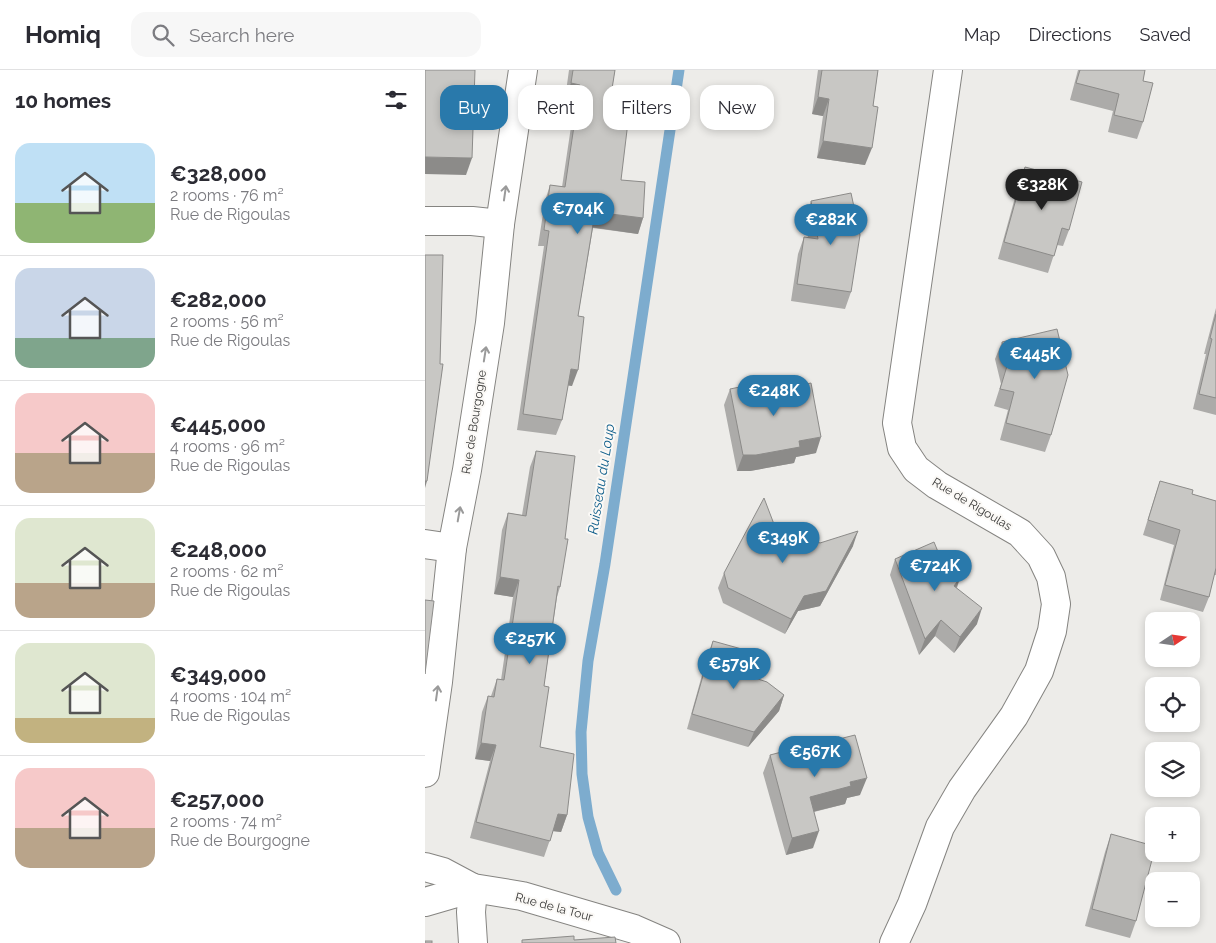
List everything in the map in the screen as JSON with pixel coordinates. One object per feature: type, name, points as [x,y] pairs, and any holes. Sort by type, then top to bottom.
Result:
[{"type":"street","name":"Rue de Bourgogne","points":[[425,773],[438,682],[452,548],[490,323],[500,224],[523,70]]},
{"type":"street","name":"Rue de Rigoulas","points":[[894,943],[912,904],[940,827],[962,788],[1014,716],[1039,670],[1052,631],[1056,604],[1051,577],[1041,556],[1020,533],[937,485],[916,469],[902,448],[897,422],[948,70]]},
{"type":"street","points":[[425,220],[472,221],[500,224]]},
{"type":"street","points":[[425,544],[452,548]]},
{"type":"street","name":"Rue de la Tour","points":[[425,867],[443,872],[473,888],[522,896],[634,929],[666,943]]},
{"type":"street","points":[[473,888],[471,912],[473,943]]},
{"type":"street","name":"Rue de la Tour","points":[[425,902],[473,888]]},
{"type":"street","name":"Rue de Rigoulas","points":[[911,943],[912,904]]},
{"type":"building","points":[[425,70],[475,70],[474,85],[440,85],[440,130],[473,130],[472,158],[425,157]]},
{"type":"building","points":[[573,70],[615,70],[613,85],[603,85],[603,130],[627,130],[621,180],[645,182],[643,218],[595,212],[578,316],[584,317],[578,370],[571,369],[562,420],[523,414],[549,231],[544,230],[550,185],[565,187],[573,130],[593,130],[593,85],[571,83]]},
{"type":"building","points":[[822,70],[878,70],[873,106],[878,107],[872,148],[823,141],[829,99],[818,97]]},
{"type":"building","points":[[1080,70],[1145,70],[1143,81],[1153,83],[1143,122],[1114,115],[1119,94],[1076,83]]},
{"type":"building","points":[[1025,167],[1082,182],[1069,230],[1062,228],[1054,256],[1004,242]]},
{"type":"building","points":[[851,193],[860,235],[851,292],[797,284],[804,237],[818,239],[811,201]]},
{"type":"building","points":[[425,255],[443,255],[440,364],[443,364],[427,481],[425,481]]},
{"type":"building","points":[[1216,314],[1216,398],[1199,394]]},
{"type":"building","points":[[1057,329],[1068,375],[1051,435],[1006,423],[1014,392],[1000,389],[1007,366],[1002,342]]},
{"type":"building","points":[[779,379],[781,390],[811,383],[821,437],[799,441],[800,447],[756,455],[743,455],[730,389]]},
{"type":"building","points":[[536,451],[575,456],[565,539],[568,539],[560,587],[558,586],[544,686],[549,687],[540,747],[574,754],[567,815],[558,814],[550,841],[476,822],[496,745],[481,743],[488,696],[494,697],[497,679],[504,680],[519,580],[500,577],[508,513],[526,516]]},
{"type":"building","points":[[1160,481],[1193,490],[1192,494],[1216,501],[1216,568],[1209,597],[1165,585],[1180,530],[1148,520]]},
{"type":"building","points":[[764,498],[777,532],[789,528],[820,543],[858,531],[826,591],[804,596],[791,619],[728,588],[724,573]]},
{"type":"building","points":[[934,542],[943,564],[960,578],[954,586],[982,608],[960,637],[941,620],[925,639],[895,559]]},
{"type":"building","points":[[425,600],[434,601],[425,674]]},
{"type":"building","points":[[713,641],[756,653],[749,676],[767,682],[784,695],[754,732],[692,714]]},
{"type":"building","points":[[855,735],[867,778],[850,782],[851,786],[810,797],[819,831],[792,838],[770,755],[839,737],[839,739]]},
{"type":"building","points":[[1111,834],[1145,843],[1145,862],[1151,862],[1149,872],[1145,872],[1145,886],[1136,921],[1092,909]]},
{"type":"building","points":[[574,936],[574,940],[615,937],[616,943],[522,943],[522,940]]},
{"type":"waterway","name":"Ruisseau du Loup","points":[[616,890],[598,853],[588,817],[582,774],[581,732],[588,661],[605,564],[679,70]]}]
